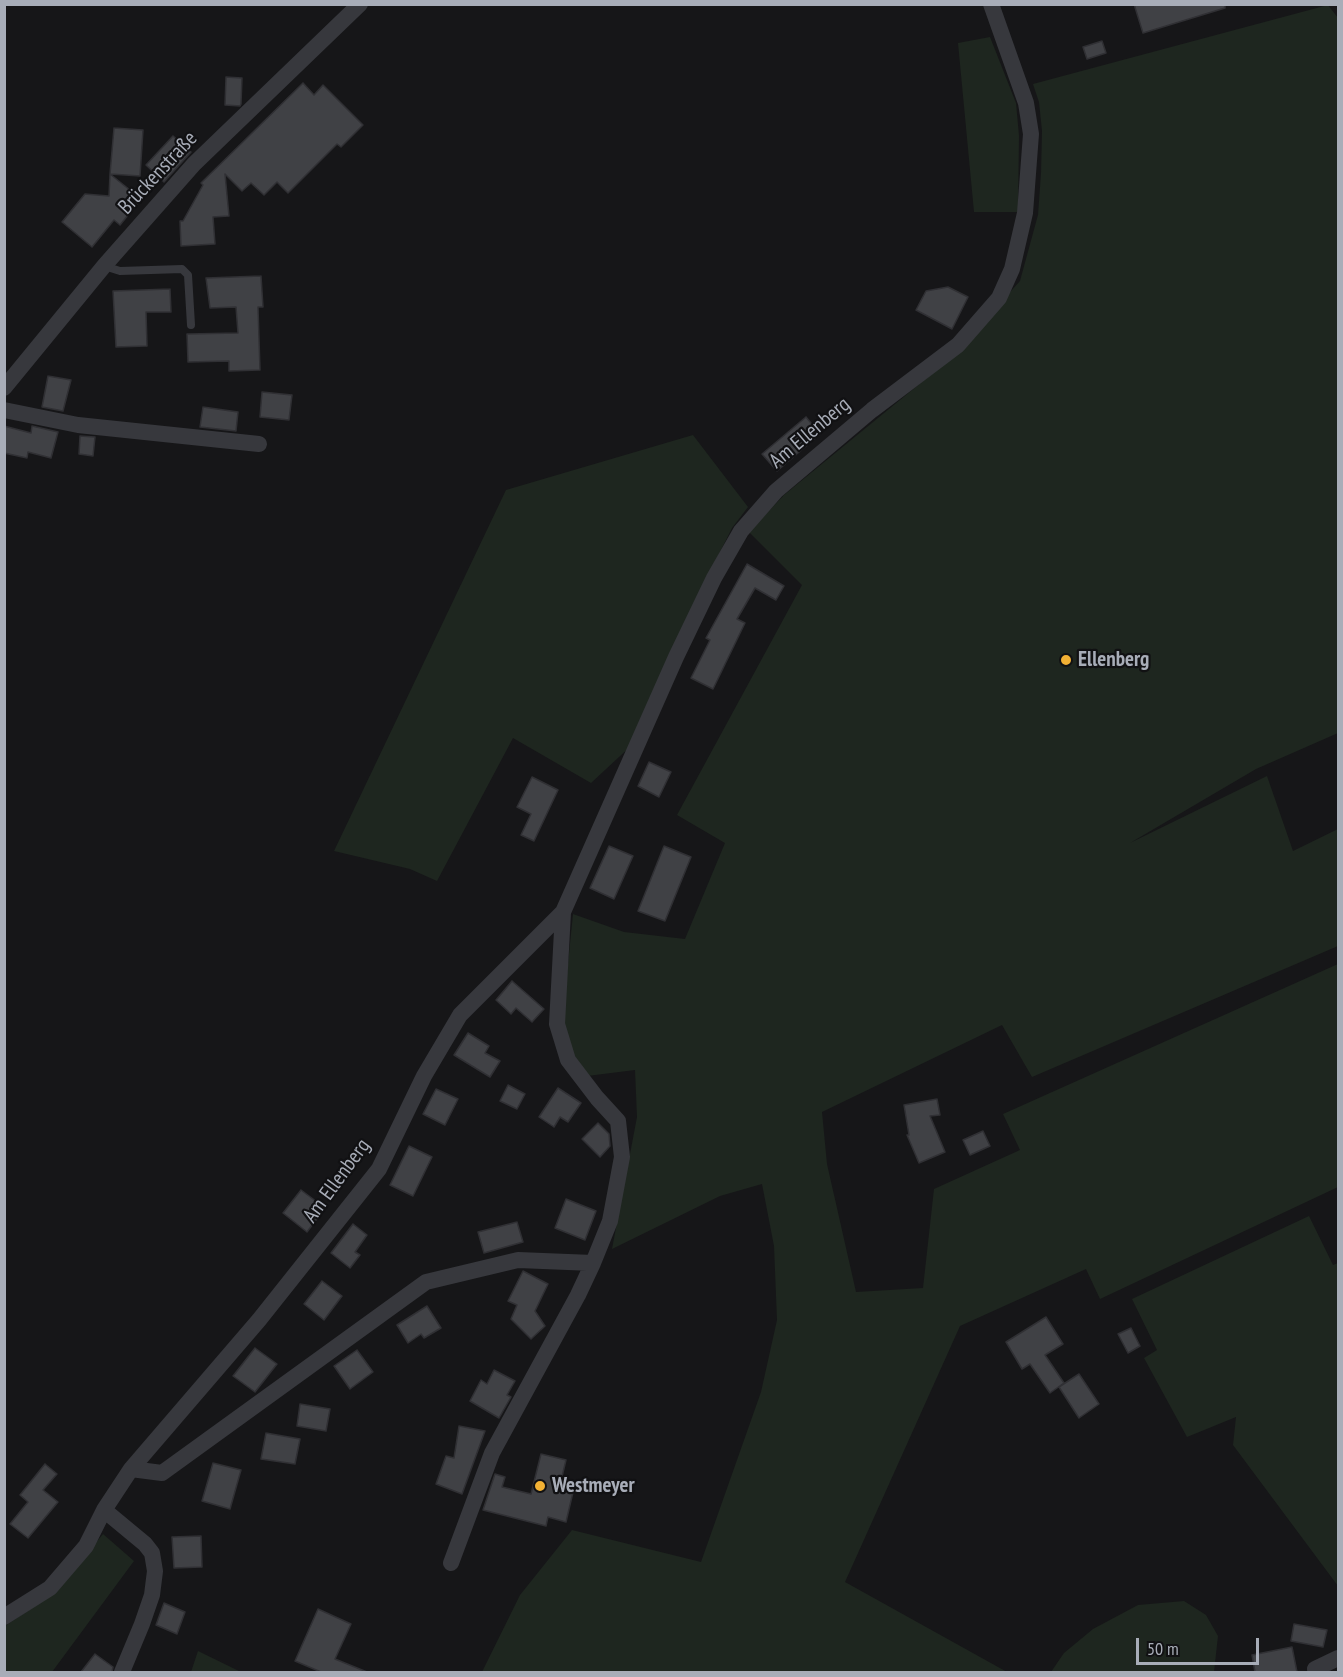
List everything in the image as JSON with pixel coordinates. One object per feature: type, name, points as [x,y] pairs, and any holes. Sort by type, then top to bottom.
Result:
[{"type":"street","name":"Brückenstraße","points":[[4,387],[104,266],[194,164],[360,4]]},
{"type":"street","name":"Am Ellenberg","points":[[451,1563],[492,1454],[593,1263],[610,1221],[622,1157],[618,1121],[568,1060],[557,1024],[563,912],[676,657],[714,578],[741,531],[776,491],[872,410],[958,345],[999,298],[1012,269],[1025,213],[1031,134],[1026,103],[991,4]]},
{"type":"street","points":[[4,410],[78,425],[259,444]]},
{"type":"street","name":"Am Ellenberg","points":[[4,1617],[50,1588],[86,1546],[104,1510],[131,1469],[259,1320],[379,1169],[424,1076],[460,1015],[563,912]]},
{"type":"street","points":[[131,1469],[162,1473],[426,1282],[518,1260],[593,1263]]},
{"type":"street","points":[[104,1510],[145,1544],[152,1553],[155,1571],[152,1595],[122,1672]]},
{"type":"street","points":[[1315,1669],[1338,1658]]},
{"type":"lane","points":[[104,266],[120,272],[182,269],[188,275],[191,325]]},
{"type":"shaded area","points":[[1328,5],[1338,18],[1338,733],[1256,769],[1130,843],[1267,776],[1293,851],[1338,829],[1338,946],[1032,1077],[1002,1025],[822,1112],[827,1164],[856,1292],[923,1288],[934,1189],[1020,1150],[1003,1114],[1338,964],[1338,1187],[1100,1299],[1086,1269],[960,1326],[845,1582],[1007,1672],[482,1672],[520,1595],[572,1530],[701,1562],[761,1392],[777,1320],[774,1246],[762,1184],[720,1196],[612,1249],[637,1117],[635,1070],[587,1076],[576,1062],[562,1023],[573,914],[624,932],[685,939],[725,843],[677,815],[802,585],[749,532],[784,495],[950,359],[1020,281],[1038,215],[1041,173],[1042,131],[1039,102],[1033,84]]},
{"type":"shaded area","points":[[990,37],[1016,103],[1019,136],[1018,212],[974,212],[958,43]]},
{"type":"shaded area","points":[[693,435],[748,507],[732,528],[707,578],[633,744],[591,783],[513,738],[437,881],[410,869],[334,851],[506,490]]},
{"type":"shaded area","points":[[1309,1216],[1333,1265],[1338,1263],[1338,1586],[1233,1445],[1236,1417],[1187,1437],[1144,1358],[1157,1350],[1132,1299]]},
{"type":"shaded area","points":[[103,1534],[134,1561],[52,1672],[5,1672],[5,1626],[53,1594]]},
{"type":"shaded area","points":[[1184,1601],[1206,1615],[1218,1636],[1214,1672],[1051,1672],[1064,1653],[1093,1629],[1138,1605]]},
{"type":"shaded area","points":[[198,1651],[241,1672],[191,1672]]},
{"type":"building","points":[[1134,4],[1225,4],[1225,8],[1143,33]]},
{"type":"building","points":[[1102,41],[1106,53],[1087,59],[1083,47]]},
{"type":"building","points":[[226,77],[242,78],[240,106],[225,105]]},
{"type":"building","points":[[303,83],[314,95],[323,85],[363,125],[341,147],[337,144],[288,193],[277,182],[264,195],[251,183],[242,191],[225,174],[229,216],[213,217],[215,244],[181,246],[180,221],[183,221],[203,185],[201,183]]},
{"type":"building","points":[[114,128],[143,130],[140,176],[110,174]]},
{"type":"building","points":[[173,136],[191,152],[164,182],[146,165]]},
{"type":"building","points":[[110,174],[141,199],[120,225],[114,220],[92,247],[62,222],[85,194],[109,196]]},
{"type":"building","points":[[261,276],[263,307],[258,307],[260,370],[229,371],[229,361],[188,362],[187,334],[238,333],[236,307],[210,308],[206,278]]},
{"type":"building","points":[[948,287],[968,297],[952,329],[916,310],[926,291]]},
{"type":"building","points":[[170,289],[171,312],[146,312],[147,346],[116,347],[113,291]]},
{"type":"building","points":[[48,376],[71,380],[63,411],[42,407]]},
{"type":"building","points":[[262,392],[292,395],[289,420],[260,417]]},
{"type":"building","points":[[203,407],[238,412],[236,431],[200,427]]},
{"type":"building","points":[[806,417],[820,434],[777,471],[762,454]]},
{"type":"building","points":[[4,426],[31,433],[32,426],[58,432],[51,458],[28,452],[27,458],[4,453]]},
{"type":"building","points":[[80,436],[95,437],[93,456],[79,454]]},
{"type":"building","points":[[747,564],[784,586],[776,600],[755,588],[737,619],[745,623],[713,689],[691,678],[710,640],[706,638]]},
{"type":"building","points":[[649,762],[671,772],[659,797],[638,786]]},
{"type":"building","points":[[532,777],[558,790],[534,841],[521,835],[531,814],[517,807]]},
{"type":"building","points":[[609,846],[633,856],[614,899],[590,888]]},
{"type":"building","points":[[664,846],[691,857],[665,921],[638,911]]},
{"type":"building","points":[[512,981],[544,1009],[532,1022],[516,1008],[511,1014],[496,1000]]},
{"type":"building","points":[[468,1033],[489,1046],[485,1053],[500,1061],[490,1077],[454,1055]]},
{"type":"building","points":[[508,1085],[525,1094],[517,1109],[500,1101]]},
{"type":"building","points":[[558,1088],[581,1103],[568,1122],[560,1117],[554,1127],[539,1117]]},
{"type":"building","points":[[436,1089],[458,1099],[445,1125],[423,1114]]},
{"type":"building","points":[[937,1099],[940,1115],[930,1116],[945,1152],[919,1163],[907,1135],[909,1135],[904,1105]]},
{"type":"building","points":[[598,1123],[609,1134],[610,1146],[600,1157],[582,1139]]},
{"type":"building","points":[[983,1131],[990,1146],[970,1155],[963,1140]]},
{"type":"building","points":[[409,1146],[432,1157],[413,1196],[390,1185]]},
{"type":"building","points":[[301,1190],[325,1208],[307,1232],[283,1213]]},
{"type":"building","points":[[566,1199],[596,1211],[585,1240],[555,1228]]},
{"type":"building","points":[[517,1222],[523,1242],[484,1253],[478,1232]]},
{"type":"building","points":[[353,1224],[367,1235],[355,1252],[360,1255],[350,1268],[331,1253]]},
{"type":"building","points":[[523,1271],[548,1284],[535,1311],[545,1326],[531,1339],[511,1319],[517,1305],[508,1301]]},
{"type":"building","points":[[322,1281],[342,1296],[324,1320],[304,1304]]},
{"type":"building","points":[[427,1306],[441,1328],[424,1338],[421,1334],[408,1343],[397,1325]]},
{"type":"building","points":[[1046,1317],[1063,1344],[1045,1355],[1064,1383],[1050,1393],[1030,1364],[1022,1369],[1006,1342]]},
{"type":"building","points":[[1131,1328],[1140,1346],[1128,1353],[1118,1334]]},
{"type":"building","points":[[255,1348],[277,1364],[255,1392],[233,1376]]},
{"type":"building","points":[[357,1350],[373,1372],[350,1389],[334,1366]]},
{"type":"building","points":[[494,1370],[515,1381],[507,1395],[511,1397],[499,1418],[470,1401],[481,1380],[487,1384]]},
{"type":"building","points":[[1079,1374],[1099,1404],[1079,1418],[1059,1387]]},
{"type":"building","points":[[300,1404],[330,1409],[326,1431],[297,1426]]},
{"type":"building","points":[[459,1426],[485,1431],[462,1494],[436,1484],[446,1456],[454,1458]]},
{"type":"building","points":[[266,1433],[300,1439],[295,1464],[261,1459]]},
{"type":"building","points":[[541,1454],[566,1460],[560,1485],[574,1488],[566,1522],[548,1517],[546,1526],[483,1510],[495,1474],[505,1477],[502,1487],[531,1494]]},
{"type":"building","points":[[213,1463],[241,1470],[230,1509],[202,1501]]},
{"type":"building","points":[[45,1464],[57,1474],[43,1490],[58,1502],[28,1538],[10,1524],[28,1502],[20,1495]]},
{"type":"building","points":[[201,1536],[202,1567],[174,1568],[172,1537]]},
{"type":"building","points":[[164,1603],[185,1612],[177,1634],[156,1625]]},
{"type":"building","points":[[318,1609],[351,1624],[335,1659],[367,1672],[321,1672],[295,1661]]},
{"type":"building","points":[[1294,1624],[1327,1630],[1323,1647],[1291,1641]]},
{"type":"building","points":[[1292,1647],[1297,1672],[1255,1672],[1252,1655]]},
{"type":"building","points":[[95,1654],[113,1667],[112,1672],[81,1672]]},
{"type":"place","name":"Ellenberg","points":[[1066,660]]},
{"type":"place","name":"Westmeyer","points":[[540,1486]]}]
